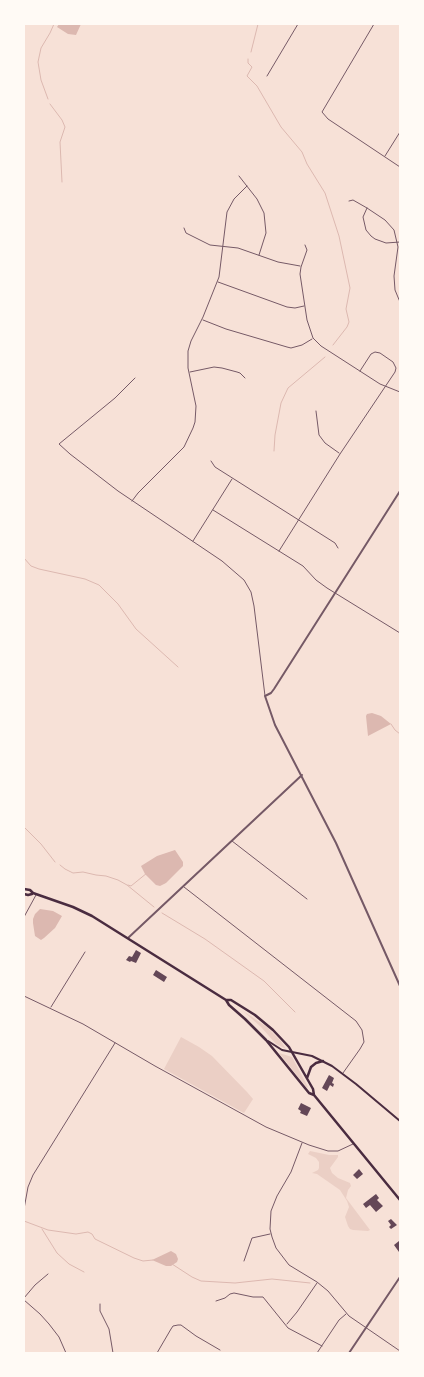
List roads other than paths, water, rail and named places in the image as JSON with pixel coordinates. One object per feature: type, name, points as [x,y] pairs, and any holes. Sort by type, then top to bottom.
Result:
[{"type":"highway","points":[[24,888],[34,894],[86,912],[226,1000],[266,1040],[309,1093],[314,1095],[400,1200]]},
{"type":"highway","points":[[24,894],[34,894]]},
{"type":"highway","points":[[226,1000],[231,1000],[268,1025],[286,1043],[313,1089],[314,1095]]},
{"type":"highway","points":[[307,1080],[311,1067],[317,1062],[323,1061]]},
{"type":"main road","points":[[266,1040],[282,1050],[308,1055],[323,1061],[342,1073],[400,1121]]},
{"type":"street","points":[[267,76],[298,24]]},
{"type":"street","points":[[374,24],[322,112],[328,119],[400,167]]},
{"type":"street","points":[[385,157],[400,132]]},
{"type":"street","points":[[239,176],[258,199],[264,213],[266,232],[259,256]]},
{"type":"street","points":[[132,501],[184,447],[191,434],[195,422],[196,406],[187,360],[188,351],[217,282],[227,212],[234,199],[247,186]]},
{"type":"street","points":[[349,201],[353,200],[367,208],[385,220],[394,230],[398,247],[394,284],[400,302]]},
{"type":"street","points":[[367,208],[363,217],[366,230],[371,236],[386,243],[400,242]]},
{"type":"street","points":[[184,228],[186,233],[210,245],[238,248],[278,262],[301,266]]},
{"type":"street","points":[[305,245],[307,250],[300,274],[307,320],[313,338],[321,346],[360,371],[400,392]]},
{"type":"street","points":[[217,282],[287,307],[295,308],[305,305]]},
{"type":"street","points":[[202,320],[292,348],[302,345],[313,338]]},
{"type":"street","points":[[278,550],[396,368],[393,362],[380,353],[375,352],[371,354],[360,371]]},
{"type":"street","points":[[189,372],[214,367],[240,373],[244,378]]},
{"type":"street","points":[[135,378],[115,398],[59,444],[132,501],[193,541],[234,571],[249,587],[254,606],[265,696],[275,725],[340,852],[400,986]]},
{"type":"street","points":[[316,411],[321,438],[340,454]]},
{"type":"street","points":[[211,460],[215,467],[335,543],[338,548]]},
{"type":"street","points":[[193,541],[232,478]]},
{"type":"street","points":[[265,696],[274,689],[400,491]]},
{"type":"street","points":[[213,510],[303,566],[320,584],[335,594],[400,633]]},
{"type":"street","points":[[128,938],[302,775]]},
{"type":"street","points":[[232,840],[307,899]]},
{"type":"street","points":[[183,886],[356,1022],[362,1030],[364,1042],[342,1073]]},
{"type":"street","points":[[24,917],[34,894]]},
{"type":"street","points":[[50,1008],[85,952]]},
{"type":"street","points":[[24,996],[83,1024],[257,1122],[302,1142],[336,1152],[353,1144]]},
{"type":"street","points":[[24,1209],[27,1189],[33,1175],[115,1042]]},
{"type":"street","points":[[302,1142],[291,1172],[273,1204],[270,1223],[271,1234],[276,1248],[284,1260],[296,1270],[328,1291],[346,1313],[400,1351]]},
{"type":"street","points":[[244,1261],[252,1238],[271,1234]]},
{"type":"street","points":[[48,1274],[24,1299],[49,1324],[66,1353]]},
{"type":"street","points":[[349,1353],[400,1277]]},
{"type":"street","points":[[286,1324],[297,1312],[317,1282]]},
{"type":"street","points":[[216,1301],[234,1293],[264,1297],[290,1329],[322,1346]]},
{"type":"street","points":[[100,1304],[100,1311],[109,1329],[113,1353]]},
{"type":"street","points":[[317,1353],[339,1320],[346,1313]]},
{"type":"street","points":[[157,1353],[170,1329],[178,1325],[181,1325],[220,1350]]},
{"type":"waterway","points":[[48,99],[41,80],[38,62],[41,48],[54,24]]},
{"type":"waterway","points":[[251,52],[258,24]]},
{"type":"waterway","points":[[248,59],[248,63],[252,67],[247,76],[257,86],[281,127],[302,152],[307,164],[325,193],[339,236],[350,288],[346,309],[349,322],[333,345]]},
{"type":"waterway","points":[[50,104],[65,127],[60,142],[62,182]]},
{"type":"waterway","points":[[274,451],[281,403],[288,388],[325,357]]},
{"type":"waterway","points":[[24,558],[31,566],[39,569],[85,579],[99,585],[118,604],[136,629],[178,667]]},
{"type":"waterway","points":[[391,724],[400,734]]},
{"type":"waterway","points":[[24,827],[55,862]]},
{"type":"waterway","points":[[60,865],[73,873],[83,872],[118,880],[154,907]]},
{"type":"waterway","points":[[128,885],[131,886],[147,873]]},
{"type":"waterway","points":[[162,913],[205,939],[264,981],[295,1012]]},
{"type":"waterway","points":[[24,1221],[48,1230],[76,1234],[88,1232],[95,1239],[134,1258],[143,1261],[153,1260]]},
{"type":"waterway","points":[[42,1229],[57,1253],[69,1264],[84,1272]]},
{"type":"waterway","points":[[172,1264],[201,1281],[235,1283],[272,1279],[310,1283]]}]
